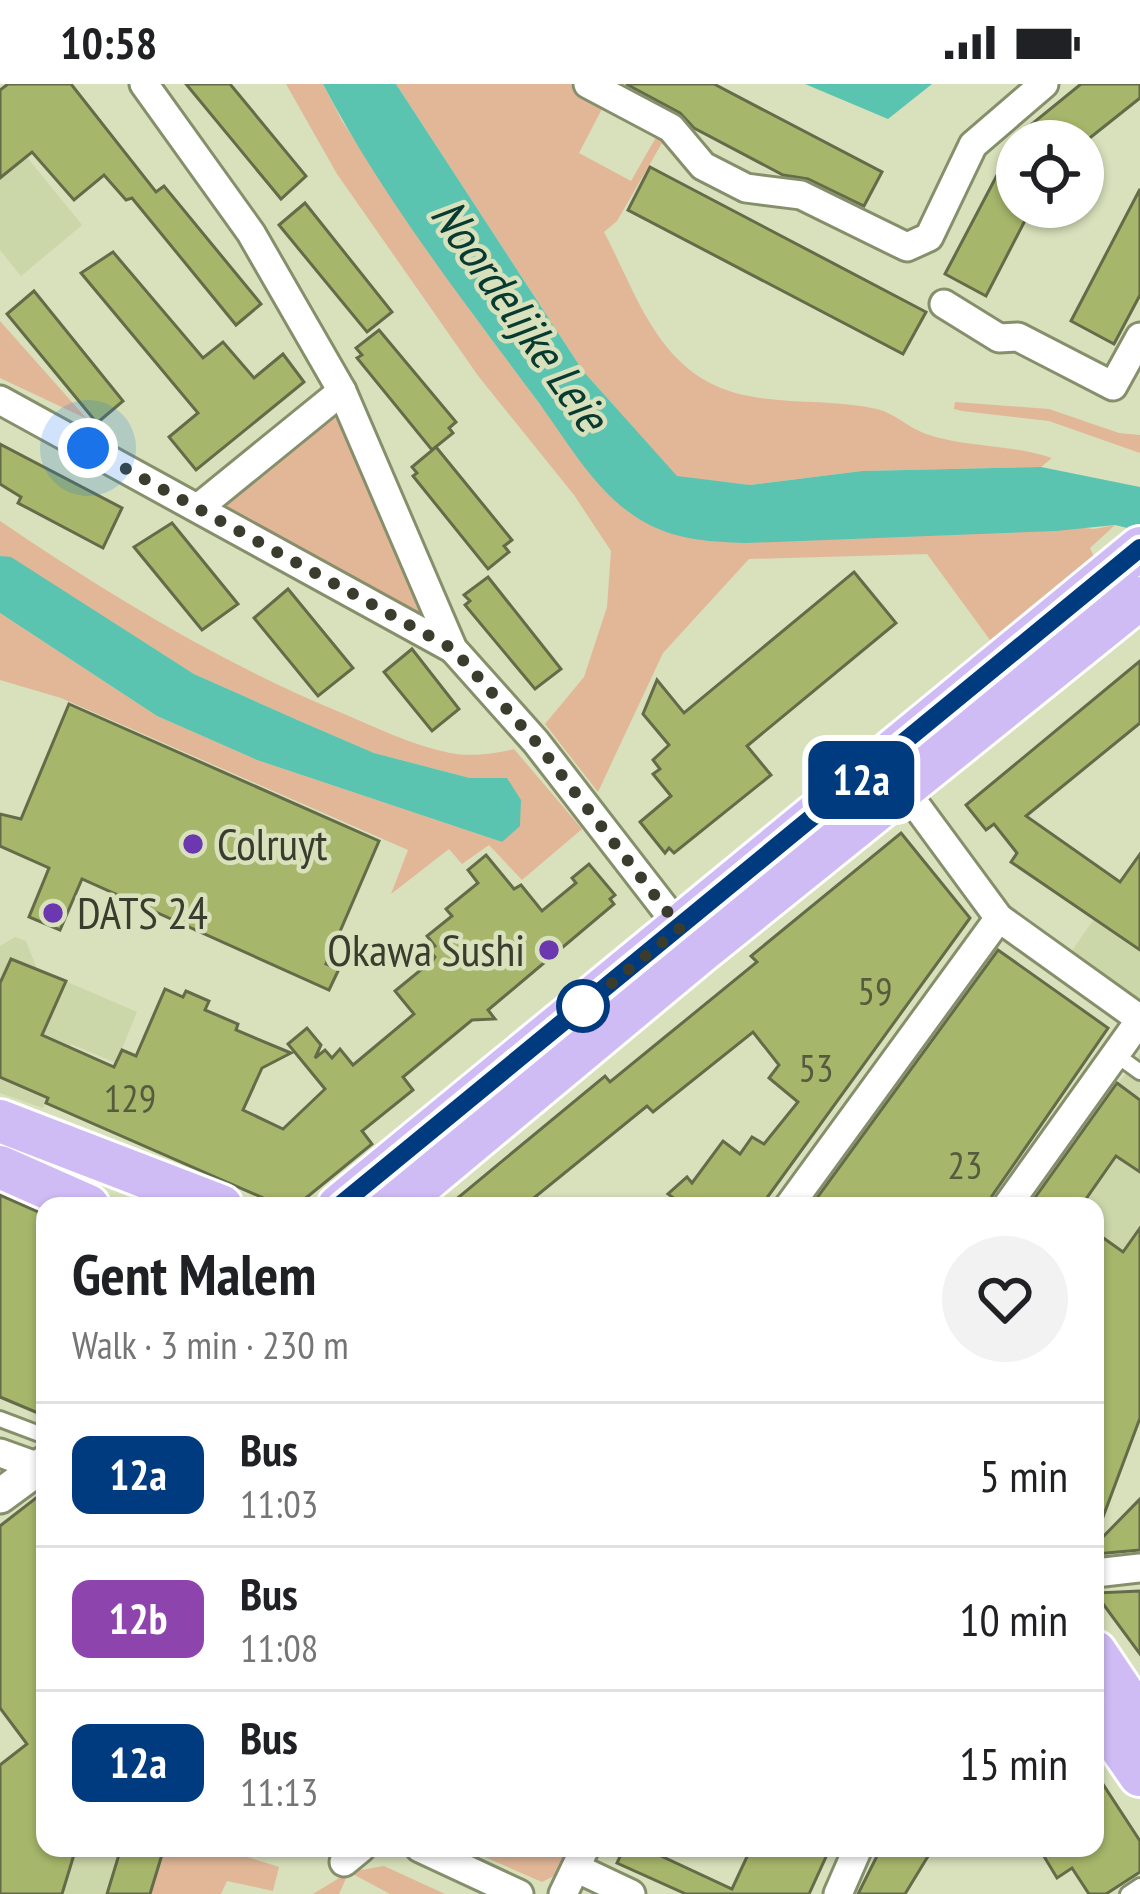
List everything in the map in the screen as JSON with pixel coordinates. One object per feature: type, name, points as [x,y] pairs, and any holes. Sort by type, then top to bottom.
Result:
[{"type":"main road","points":[[352,1197],[690,941],[895,775],[1140,548]]},
{"type":"main road","points":[[895,775],[966,738],[1140,598]]},
{"type":"main road","points":[[406,1197],[690,941]]},
{"type":"main road","points":[[0,1120],[198,1197]]},
{"type":"main road","points":[[0,1167],[68,1197]]},
{"type":"main road","points":[[1104,1665],[1140,1719]]},
{"type":"main road","points":[[1104,1723],[1140,1775]]},
{"type":"street","points":[[144,84],[250,233],[342,391],[453,649],[536,742],[690,941]]},
{"type":"street","points":[[588,84],[671,128],[703,166],[746,188],[801,195],[907,248],[929,237],[974,145],[1044,84]]},
{"type":"street","points":[[944,304],[1000,338],[1018,337],[1113,386],[1140,337]]},
{"type":"street","points":[[198,508],[342,391]]},
{"type":"street","points":[[0,400],[453,649]]},
{"type":"street","points":[[895,775],[999,918],[1140,1020],[1013,1197]]},
{"type":"street","points":[[796,1197],[999,918]]},
{"type":"street","points":[[0,1453],[36,1455]]},
{"type":"street","points":[[0,1496],[36,1462]]},
{"type":"street","points":[[1104,1572],[1140,1568]]},
{"type":"street","points":[[439,1857],[519,1894]]},
{"type":"street","points":[[838,1894],[854,1857]]},
{"type":"street","points":[[575,1870],[632,1894]]},
{"type":"lane","points":[[1115,1054],[1140,1072]]},
{"type":"lane","points":[[0,1419],[36,1449]]},
{"type":"lane","points":[[1128,1894],[1140,1886]]},
{"type":"shaded area","points":[[286,84],[323,84],[342,121],[472,313],[594,477],[1094,529],[1115,525],[1090,548],[1094,557],[990,640],[927,554],[749,559],[663,653],[598,792],[545,724],[584,677],[607,607],[611,551],[574,495],[479,377],[337,174]]},
{"type":"shaded area","points":[[396,84],[570,84],[605,103],[579,153],[631,181],[659,132],[666,136],[617,221],[604,232],[658,336],[705,380],[751,396],[877,409],[942,438],[1052,458],[1041,467],[862,471],[750,485],[677,477],[583,371]]},
{"type":"shaded area","points":[[0,124],[82,225],[21,276],[0,250]]},
{"type":"shaded area","points":[[0,321],[87,419],[0,378]]},
{"type":"shaded area","points":[[342,391],[453,649],[198,508]]},
{"type":"shaded area","points":[[955,402],[1049,409],[1119,433],[1140,435],[1140,453],[1049,421],[954,409]]},
{"type":"shaded area","points":[[0,521],[164,625],[292,691],[435,750],[474,755],[514,749],[582,829],[522,880],[489,845],[462,864],[449,849],[391,894],[408,850],[61,698],[0,680],[0,613],[157,716],[257,760],[502,842],[507,778],[470,778],[374,753],[194,674],[11,558],[0,556]]},
{"type":"shaded area","points":[[1140,854],[1140,1008],[1068,956]]},
{"type":"shaded area","points":[[15,937],[26,941],[37,969],[137,1012],[116,1063],[71,1044],[43,1108],[0,1093],[0,946]]},
{"type":"shaded area","points":[[1140,1054],[1140,1425],[1113,1406],[1104,1418],[1104,1197],[1035,1197]]},
{"type":"shaded area","points":[[44,1857],[161,1857],[150,1894],[33,1894]]},
{"type":"shaded area","points":[[161,1857],[247,1857],[279,1867],[273,1891],[227,1881],[221,1894],[150,1894]]},
{"type":"shaded area","points":[[485,1857],[564,1857],[556,1875],[542,1882]]},
{"type":"shaded area","points":[[384,1866],[445,1894],[390,1894],[349,1872]]},
{"type":"shaded area","points":[[349,1872],[339,1894],[313,1894]]},
{"type":"water","name":"Noordelijke Leie","points":[[323,84],[396,84],[583,371],[677,476],[750,485],[862,471],[1041,467],[1140,487],[1140,531],[1115,525],[746,543],[687,538],[646,523],[606,492],[582,463],[397,207]]},
{"type":"water","points":[[805,84],[932,84],[888,119]]},
{"type":"water","points":[[0,556],[11,557],[194,674],[302,722],[374,753],[470,778],[507,778],[521,800],[520,826],[502,842],[257,760],[157,716],[0,613]]},
{"type":"building","points":[[8,84],[71,84],[156,192],[164,186],[261,304],[236,325],[132,198],[126,200],[104,175],[74,200],[32,152],[0,178],[0,90]]},
{"type":"building","points":[[186,84],[230,84],[306,176],[281,199]]},
{"type":"building","points":[[626,84],[714,84],[882,172],[864,206],[808,179],[783,175],[694,128],[680,113]]},
{"type":"building","points":[[1081,84],[1140,84],[1140,98],[1104,127],[1104,120],[1037,120]]},
{"type":"building","points":[[650,167],[926,312],[903,354],[628,210]]},
{"type":"building","points":[[996,177],[996,228],[1021,228],[986,296],[945,274]]},
{"type":"building","points":[[1140,189],[1140,295],[1114,344],[1071,321]]},
{"type":"building","points":[[305,203],[392,312],[367,332],[279,225]]},
{"type":"building","points":[[113,252],[203,358],[223,342],[254,378],[283,354],[304,382],[196,470],[169,437],[198,413],[81,273]]},
{"type":"building","points":[[34,291],[123,401],[97,423],[7,314]]},
{"type":"building","points":[[379,330],[456,422],[449,428],[453,433],[432,450],[357,358],[362,355],[356,348]]},
{"type":"building","points":[[0,444],[122,508],[103,548],[18,503],[21,497],[0,484]]},
{"type":"building","points":[[436,447],[512,540],[504,546],[509,552],[488,569],[413,476],[417,473],[412,467]]},
{"type":"building","points":[[172,523],[238,604],[202,630],[134,547]]},
{"type":"building","points":[[854,572],[896,623],[747,746],[771,775],[674,853],[669,848],[665,853],[640,822],[671,796],[653,774],[660,769],[653,760],[669,745],[643,714],[657,680],[684,713]]},
{"type":"building","points":[[488,577],[561,669],[535,689],[465,605],[470,601],[464,595]]},
{"type":"building","points":[[288,589],[353,668],[318,696],[254,618]]},
{"type":"building","points":[[412,649],[459,709],[432,731],[384,672]]},
{"type":"building","points":[[1140,661],[1140,723],[1026,816],[1120,882],[1140,854],[1140,950],[1011,862],[1017,853],[994,824],[986,830],[966,805]]},
{"type":"building","name":"Colruyt","points":[[69,704],[379,841],[326,964],[339,969],[329,990],[82,879],[60,930],[29,917],[49,868],[0,846],[0,814],[21,819]]},
{"type":"building","points":[[901,833],[970,918],[768,1197],[668,1194],[687,1177],[692,1183],[723,1141],[740,1154],[752,1137],[764,1144],[798,1102],[769,1078],[779,1065],[753,1032],[653,1112],[647,1106],[535,1197],[459,1197],[605,1076],[610,1082],[757,962],[751,956]]},
{"type":"building","points":[[486,855],[514,889],[521,885],[542,911],[576,883],[572,878],[589,864],[615,895],[610,899],[614,904],[488,1010],[495,1019],[472,1020],[403,1077],[413,1090],[362,1131],[372,1144],[307,1197],[261,1197],[46,1103],[48,1098],[0,1077],[0,983],[11,959],[66,981],[42,1035],[114,1067],[122,1050],[136,1056],[165,989],[209,1001],[205,1010],[238,1024],[236,1030],[291,1053],[262,1068],[243,1110],[283,1129],[325,1089],[288,1044],[307,1028],[321,1045],[315,1058],[325,1050],[332,1058],[340,1049],[353,1065],[414,1014],[395,991],[435,957],[429,950],[435,946],[427,936],[452,916],[446,909],[478,883],[468,870]]},
{"type":"building","points":[[998,950],[1108,1028],[992,1197],[818,1197]]},
{"type":"building","points":[[1117,1083],[1140,1100],[1140,1172],[1116,1156],[1087,1197],[1035,1197]]},
{"type":"building","points":[[0,1195],[36,1211],[36,1412],[0,1397]]},
{"type":"building","points":[[1140,1228],[1140,1418],[1104,1514],[1104,1238],[1123,1252]]},
{"type":"building","points":[[36,1498],[36,1857],[73,1857],[62,1894],[0,1894],[0,1765],[27,1744],[0,1708],[0,1526]]},
{"type":"building","points":[[1140,1499],[1140,1550],[1104,1553],[1104,1536]]},
{"type":"building","points":[[1140,1591],[1140,1654],[1104,1605],[1104,1593]]},
{"type":"building","points":[[1104,1786],[1140,1841],[1140,1872],[1106,1894],[1089,1894],[1072,1868],[1057,1878],[1044,1857],[1104,1857]]},
{"type":"building","points":[[118,1857],[161,1857],[150,1894],[107,1894]]},
{"type":"building","points":[[620,1857],[663,1857],[732,1889],[747,1857],[826,1857],[809,1894],[686,1894],[617,1863]]},
{"type":"building","points":[[876,1857],[928,1857],[905,1894],[858,1894]]},
{"type":"bus line","name":"12a","points":[[349,1197],[1140,548]]},
{"type":"place","name":"Colruyt","points":[[193,844]]},
{"type":"place","name":"DATS 24","points":[[53,913]]},
{"type":"place","name":"Okawa Sushi","points":[[549,950]]},
{"type":"route","points":[[88,448],[453,649],[536,742],[680,928],[571,1016],[583,1006]]}]
